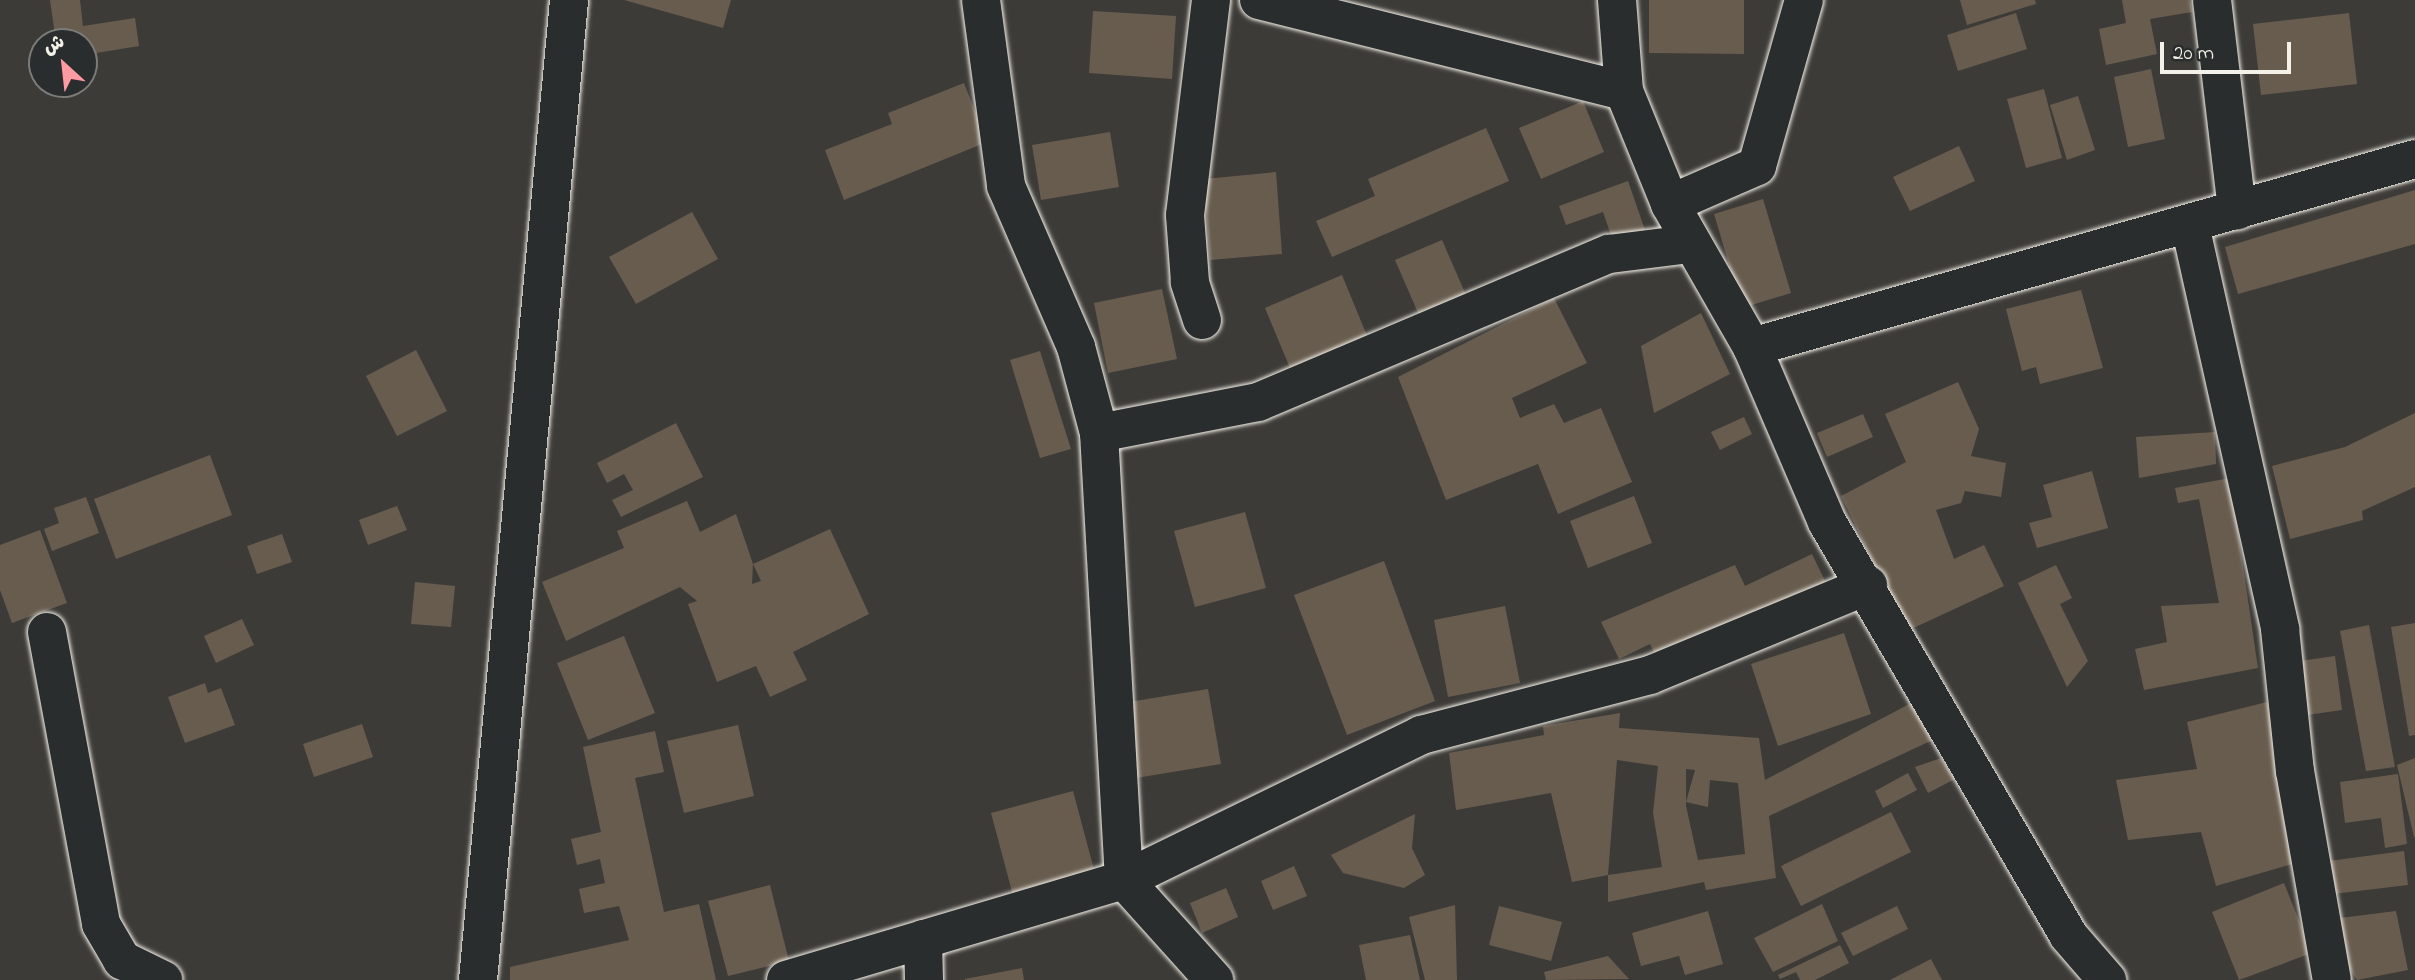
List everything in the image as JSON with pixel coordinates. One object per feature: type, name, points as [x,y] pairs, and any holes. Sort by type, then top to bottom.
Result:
[{"type":"street","points":[[478,980],[569,0]]},
{"type":"street","points":[[981,0],[1006,186],[1076,347],[1099,433],[1124,880],[1214,980]]},
{"type":"street","points":[[1202,320],[1190,282],[1185,215],[1211,0]]},
{"type":"street","points":[[1259,0],[1624,91]]},
{"type":"street","points":[[1617,0],[1624,91],[1689,244],[1752,347],[1828,522],[1868,585],[2068,935],[2107,980]]},
{"type":"street","points":[[1670,204],[1757,166],[1804,0]]},
{"type":"street","points":[[2212,0],[2237,211]]},
{"type":"street","points":[[1752,347],[2190,225],[2415,159]]},
{"type":"street","points":[[2190,225],[2280,629],[2299,797],[2332,980]]},
{"type":"street","points":[[1099,433],[1258,402],[1609,254],[1689,244]]},
{"type":"street","points":[[786,980],[1124,880],[1421,735],[1650,675],[1868,585]]},
{"type":"street","points":[[47,632],[101,924],[122,960],[163,980]]},
{"type":"street","points":[[923,939],[924,980]]},
{"type":"building","points":[[50,0],[80,0],[83,26],[135,18],[139,46],[98,53],[98,28],[54,28]]},
{"type":"building","points":[[624,0],[731,0],[723,28]]},
{"type":"building","points":[[1649,0],[1744,0],[1744,54],[1649,53]]},
{"type":"building","points":[[1960,0],[2035,0],[2036,4],[1967,25]]},
{"type":"building","points":[[2122,0],[2190,0],[2192,12],[2150,19],[2157,54],[2106,65],[2099,29],[2126,23]]},
{"type":"building","points":[[1093,11],[1176,16],[1172,79],[1089,73]]},
{"type":"building","points":[[2016,13],[2027,49],[1958,71],[1947,35]]},
{"type":"building","points":[[2349,13],[2357,84],[2261,95],[2253,24]]},
{"type":"building","points":[[2151,69],[2165,139],[2128,147],[2114,77]]},
{"type":"building","points":[[964,83],[987,142],[844,200],[825,150],[892,124],[888,113]]},
{"type":"building","points":[[2044,89],[2062,158],[2026,168],[2007,99]]},
{"type":"building","points":[[2078,96],[2095,150],[2067,160],[2050,105]]},
{"type":"building","points":[[1583,101],[1604,152],[1541,179],[1519,128]]},
{"type":"building","points":[[1486,128],[1509,181],[1332,257],[1316,221],[1375,196],[1368,179]]},
{"type":"building","points":[[1110,132],[1119,187],[1041,200],[1032,145]]},
{"type":"building","points":[[1959,146],[1975,181],[1910,211],[1893,177]]},
{"type":"building","points":[[1276,172],[1282,254],[1210,260],[1204,179]]},
{"type":"building","points":[[1628,181],[1645,230],[1613,241],[1603,212],[1566,225],[1559,206]]},
{"type":"building","points":[[2415,190],[2415,244],[2238,294],[2225,247]]},
{"type":"building","points":[[1763,199],[1791,293],[1742,308],[1714,214]]},
{"type":"building","points":[[692,212],[718,259],[636,304],[609,257]]},
{"type":"building","points":[[1442,240],[1469,302],[1422,322],[1395,260]]},
{"type":"building","points":[[1342,275],[1372,348],[1295,380],[1265,308]]},
{"type":"building","points":[[1162,289],[1177,359],[1108,373],[1094,303]]},
{"type":"building","points":[[2081,290],[2103,368],[2040,384],[2036,367],[2022,371],[2006,309]]},
{"type":"building","points":[[1554,298],[1587,363],[1512,398],[1520,418],[1554,404],[1564,423],[1601,408],[1632,482],[1558,514],[1538,464],[1446,500],[1398,377]]},
{"type":"building","points":[[1701,313],[1730,374],[1654,413],[1641,346]]},
{"type":"building","points":[[416,350],[447,411],[397,436],[366,376]]},
{"type":"building","points":[[1040,351],[1071,449],[1040,458],[1010,360]]},
{"type":"building","points":[[1958,382],[1979,429],[1971,456],[2006,463],[2001,497],[1965,491],[1961,503],[1936,510],[1954,559],[1984,545],[2004,586],[1907,631],[1841,496],[1906,462],[1885,414]]},
{"type":"building","points":[[2415,413],[2415,487],[2362,511],[2363,520],[2290,539],[2272,466],[2345,447]]},
{"type":"building","points":[[1863,414],[1873,437],[1827,457],[1817,433]]},
{"type":"building","points":[[1744,417],[1752,434],[1720,450],[1711,432]]},
{"type":"building","points":[[676,423],[703,477],[621,517],[612,500],[633,490],[624,474],[607,483],[597,463]]},
{"type":"building","points":[[2215,432],[2216,464],[2139,478],[2136,437]]},
{"type":"building","points":[[210,455],[232,515],[116,559],[94,499]]},
{"type":"building","points":[[2092,471],[2108,528],[2037,548],[2029,523],[2052,517],[2043,485]]},
{"type":"building","points":[[2230,478],[2258,668],[2144,690],[2135,649],[2167,642],[2161,606],[2219,603],[2199,499],[2178,503],[2175,488]]},
{"type":"building","points":[[1634,496],[1652,543],[1588,568],[1570,521]]},
{"type":"building","points":[[86,497],[99,533],[52,551],[44,529],[59,523],[54,508]]},
{"type":"building","points":[[687,501],[700,532],[736,514],[753,564],[830,529],[869,614],[793,652],[807,680],[770,697],[756,666],[717,682],[688,604],[697,601],[680,587],[566,641],[542,582],[624,548],[617,531]],"holes":[[[753,564],[761,581],[752,584]]]},
{"type":"building","points":[[397,506],[407,530],[368,545],[359,520]]},
{"type":"building","points":[[1245,512],[1266,588],[1195,607],[1174,531]]},
{"type":"building","points":[[40,530],[67,603],[12,623],[0,590],[0,545]]},
{"type":"building","points":[[282,534],[292,562],[257,574],[247,546]]},
{"type":"building","points":[[1812,554],[1826,583],[1659,663],[1650,644],[1619,659],[1601,622],[1735,565],[1745,586]]},
{"type":"building","points":[[1384,561],[1435,701],[1347,735],[1294,595]]},
{"type":"building","points":[[2056,565],[2072,598],[2060,604],[2088,661],[2067,687],[2018,583]]},
{"type":"building","points":[[415,582],[455,586],[451,627],[411,624]]},
{"type":"building","points":[[1505,606],[1520,683],[1448,697],[1434,620]]},
{"type":"building","points":[[242,619],[254,645],[216,663],[204,636]]},
{"type":"building","points":[[2415,623],[2415,735],[2409,736],[2391,627]]},
{"type":"building","points":[[2369,625],[2395,767],[2366,771],[2340,631]]},
{"type":"building","points":[[1844,633],[1871,714],[1778,746],[1751,664]]},
{"type":"building","points":[[624,636],[655,713],[588,740],[557,663]]},
{"type":"building","points":[[2335,656],[2342,710],[2307,715],[2300,661]]},
{"type":"building","points":[[205,683],[208,693],[221,688],[235,725],[185,743],[168,697]]},
{"type":"building","points":[[1208,689],[1221,764],[1136,778],[1123,703]]},
{"type":"building","points":[[1915,701],[1937,738],[1769,816],[1776,878],[1706,890],[1704,882],[1608,902],[1608,875],[1572,882],[1551,793],[1456,810],[1449,753],[1544,735],[1543,726],[1620,713],[1619,728],[1759,738],[1765,780]],"holes":[[[1617,760],[1658,766],[1653,813],[1662,867],[1608,875]],[[1686,769],[1695,770],[1686,802]],[[1710,780],[1738,783],[1745,854],[1698,860],[1686,802],[1708,807]]]},
{"type":"building","points":[[2267,702],[2299,862],[2216,886],[2201,832],[2128,840],[2116,780],[2197,769],[2187,722]]},
{"type":"building","points":[[362,724],[373,757],[314,777],[303,744]]},
{"type":"building","points":[[738,725],[754,796],[684,813],[667,741]]},
{"type":"building","points":[[655,731],[664,772],[635,778],[664,912],[699,904],[716,980],[510,980],[510,967],[629,940],[619,906],[584,913],[579,889],[605,883],[600,859],[577,865],[571,839],[601,832],[583,747]]},
{"type":"building","points":[[1941,758],[1955,779],[1928,793],[1915,767]]},
{"type":"building","points":[[2415,758],[2415,837],[2414,837],[2397,765]]},
{"type":"building","points":[[1908,773],[1917,790],[1883,808],[1875,791]]},
{"type":"building","points":[[2398,774],[2407,844],[2385,848],[2381,818],[2345,823],[2340,782]]},
{"type":"building","points":[[1073,791],[1096,877],[1014,899],[991,813]]},
{"type":"building","points":[[1891,812],[1911,852],[1801,906],[1781,866]]},
{"type":"building","points":[[1415,814],[1412,848],[1425,875],[1404,888],[1343,873],[1331,855]]},
{"type":"building","points":[[2404,851],[2408,885],[2333,894],[2329,861]]},
{"type":"building","points":[[1294,866],[1307,896],[1273,910],[1261,881]]},
{"type":"building","points":[[2284,883],[2312,953],[2239,980],[2212,912]]},
{"type":"building","points":[[770,885],[789,961],[728,976],[708,901]]},
{"type":"building","points":[[1226,888],[1238,917],[1202,933],[1190,903]]},
{"type":"building","points":[[1822,904],[1838,941],[1773,972],[1754,938]]},
{"type":"building","points":[[1455,905],[1457,980],[1425,980],[1409,917]]},
{"type":"building","points":[[1499,906],[1562,922],[1551,961],[1489,945]]},
{"type":"building","points":[[1897,906],[1908,929],[1853,956],[1841,933]]},
{"type":"building","points":[[1708,911],[1723,964],[1685,975],[1679,956],[1641,966],[1632,933]]},
{"type":"building","points":[[2396,911],[2408,970],[2357,980],[2336,947],[2332,919]]},
{"type":"building","points":[[1410,935],[1420,980],[1366,980],[1359,945]]},
{"type":"building","points":[[1840,945],[1849,963],[1815,980],[1800,980],[1796,972],[1780,979],[1778,975]]},
{"type":"building","points":[[1608,956],[1629,979],[1546,980],[1544,972]]},
{"type":"building","points":[[1931,959],[1942,980],[1890,980]]},
{"type":"building","points":[[1022,968],[1024,980],[965,980],[965,979]]}]
